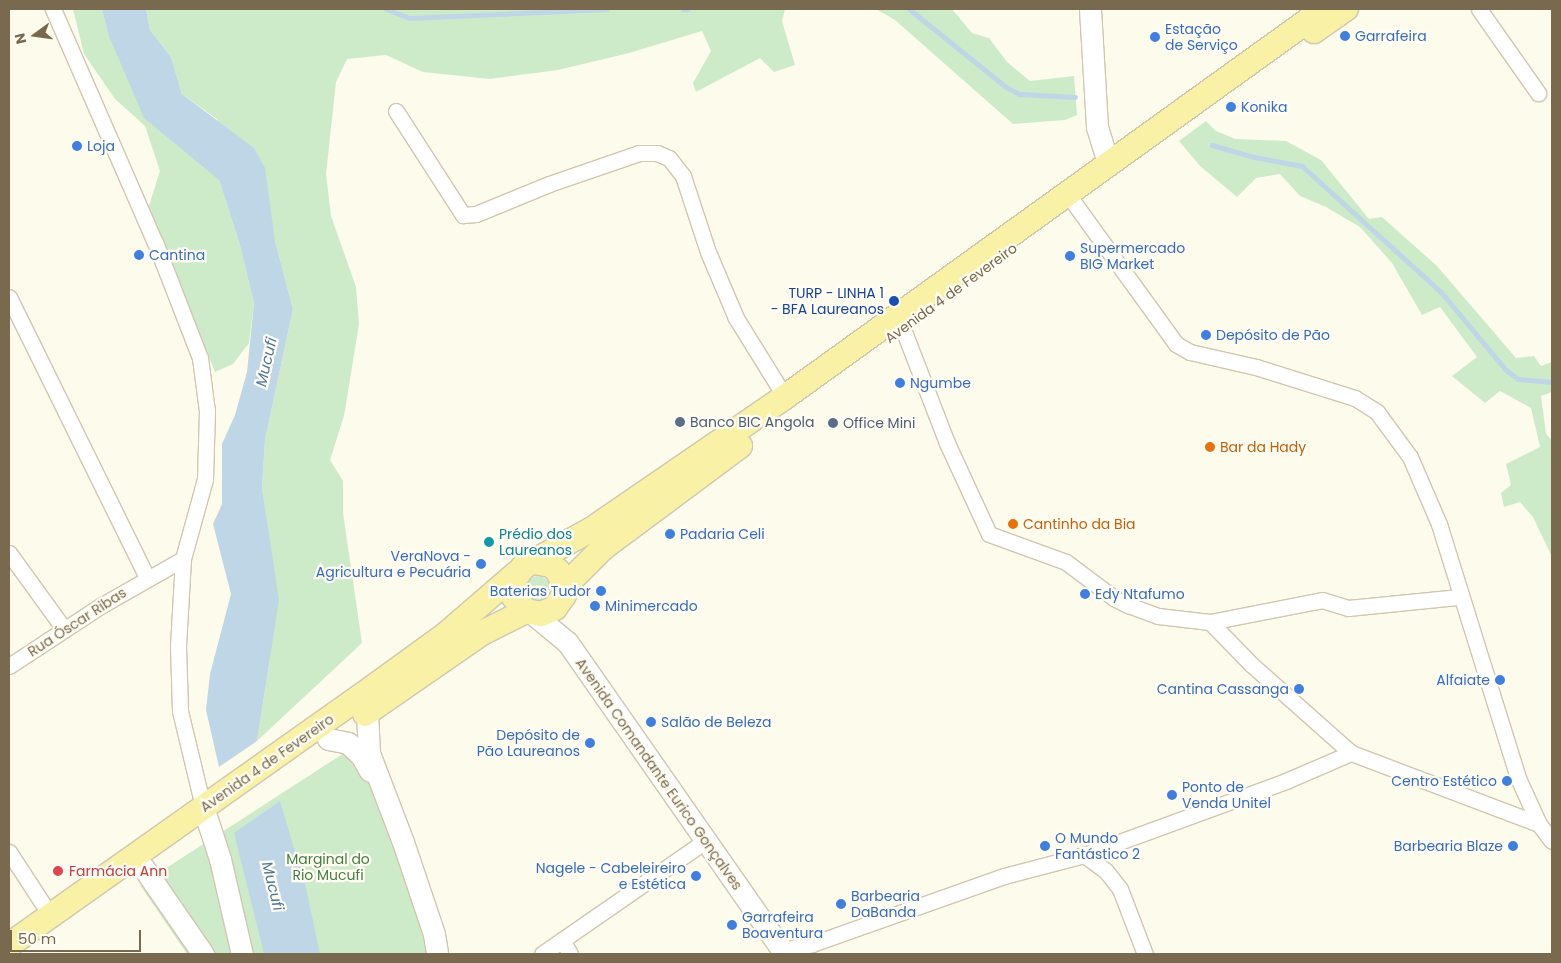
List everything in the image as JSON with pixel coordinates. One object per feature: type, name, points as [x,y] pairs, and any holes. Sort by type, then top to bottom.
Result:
[{"type":"main road","points":[[1090,9],[1097,127],[1108,163]]},
{"type":"main road","name":"Avenida 4 de Fevereiro","points":[[9,945],[50,915],[210,811],[276,765],[445,635],[526,567],[592,529],[785,397],[1324,9]]},
{"type":"main road","name":"Avenida 4 de Fevereiro","points":[[276,765],[328,739],[474,638],[530,612],[555,608],[564,591],[603,548],[1074,203],[1346,9]]},
{"type":"main road","points":[[530,612],[519,605],[512,588],[526,567],[551,566],[562,578],[564,591]]},
{"type":"main road","name":"Avenida Comandante Eurico Gonçalves","points":[[564,591],[568,643]]},
{"type":"main road","name":"Avenida Comandante Eurico Gonçalves","points":[[530,612],[568,643],[783,952]]},
{"type":"main road","points":[[367,712],[369,753],[410,860],[434,934],[436,954]]},
{"type":"main road","points":[[328,739],[348,743],[361,755],[384,795]]},
{"type":"main road","points":[[210,811],[242,954]]},
{"type":"main road","name":"Avenida 4 de Fevereiro","points":[[21,954],[143,867],[210,811]]},
{"type":"main road","points":[[143,867],[203,954]]},
{"type":"street","points":[[53,9],[155,242],[200,358],[207,411],[206,479],[184,560],[178,646],[180,711],[210,811]]},
{"type":"street","points":[[1479,9],[1538,93]]},
{"type":"street","points":[[396,111],[463,215],[476,214],[548,184],[639,154],[656,153],[669,158],[683,176],[708,252],[736,318],[785,397]]},
{"type":"street","points":[[1074,203],[1176,344],[1190,352],[1256,367],[1355,398],[1377,412],[1410,457],[1439,524],[1459,597],[1518,778],[1540,824],[1552,841]]},
{"type":"street","points":[[9,297],[147,578]]},
{"type":"street","points":[[903,329],[947,443],[989,534],[1066,562],[1114,598],[1128,605],[1158,616],[1210,622],[1322,600],[1348,608],[1459,597]]},
{"type":"street","points":[[9,553],[64,629]]},
{"type":"street","name":"Rua Óscar Ribas","points":[[9,666],[64,629],[147,578],[184,560]]},
{"type":"street","points":[[1210,622],[1252,665],[1351,753],[1540,824]]},
{"type":"street","points":[[783,952],[812,944],[1004,876],[1084,855],[1286,781],[1351,753]]},
{"type":"street","points":[[542,954],[705,841]]},
{"type":"street","points":[[9,852],[50,915]]},
{"type":"street","points":[[1084,855],[1106,871],[1120,889],[1145,954]]},
{"type":"street","points":[[562,940],[570,954]]},
{"type":"green space","points":[[73,9],[102,9],[108,34],[219,180],[239,242],[254,303],[249,343],[233,364],[215,372],[148,209],[160,171],[145,126],[115,99],[84,54]]},
{"type":"green space","points":[[146,9],[785,9],[782,21],[795,65],[774,72],[760,58],[696,92],[693,83],[711,51],[702,31],[629,53],[558,70],[490,79],[423,72],[386,55],[347,59],[336,82],[326,174],[331,216],[356,287],[359,324],[344,416],[330,460],[343,481],[343,513],[362,643],[257,741],[270,658],[269,541],[262,488],[265,440],[293,309],[275,241],[217,119],[182,94],[171,57],[150,30]]},
{"type":"green space","points":[[876,9],[952,9],[972,33],[989,38],[1007,62],[1030,81],[1074,76],[1077,115],[1065,120],[1013,124],[895,20]]},
{"type":"green space","points":[[1206,121],[1216,131],[1235,139],[1286,141],[1321,160],[1369,219],[1382,217],[1437,266],[1516,358],[1534,356],[1541,366],[1552,362],[1552,392],[1541,396],[1546,434],[1552,440],[1552,557],[1533,517],[1520,502],[1504,507],[1501,493],[1511,485],[1506,464],[1540,447],[1531,408],[1500,391],[1485,403],[1452,376],[1477,357],[1440,307],[1422,315],[1392,263],[1360,227],[1326,207],[1300,196],[1280,174],[1256,178],[1237,197],[1200,166],[1179,141]]},
{"type":"green space","points":[[538,576],[546,580],[550,588],[546,596],[538,600],[530,596],[526,588],[530,580]]},
{"type":"green space","name":"Marginal do Rio Mucufi","points":[[375,733],[446,954],[187,954],[140,885]]},
{"type":"water","name":"Mucufi","points":[[102,9],[146,9],[150,30],[171,57],[182,94],[254,148],[265,168],[275,241],[293,309],[265,440],[262,488],[279,600],[257,741],[219,767],[206,710],[210,674],[231,594],[213,524],[222,504],[222,444],[235,415],[247,372],[254,303],[239,242],[219,180],[144,118],[108,34]]},
{"type":"water","name":"Mucufi","points":[[280,801],[306,888],[320,954],[264,954],[234,833]]},
{"type":"waterway","points":[[386,9],[409,18],[607,9]]},
{"type":"waterway","points":[[683,9],[688,9]]},
{"type":"waterway","points":[[909,9],[1006,87],[1020,94],[1075,97]]},
{"type":"waterway","points":[[1212,145],[1254,157],[1302,166],[1441,292],[1505,369],[1518,379],[1552,382]]},
{"type":"place","name":"Garrafeira","points":[[1345,36]]},
{"type":"place","name":"Estação de Serviço","points":[[1155,37]]},
{"type":"place","name":"Konika","points":[[1231,107]]},
{"type":"place","name":"Loja","points":[[77,146]]},
{"type":"place","name":"Cantina","points":[[139,255]]},
{"type":"place","name":"Supermercado BIG Market","points":[[1070,256]]},
{"type":"place","name":"TURP - LINHA 1 - BFA Laureanos","points":[[894,301]]},
{"type":"place","name":"Depósito de Pão","points":[[1206,335]]},
{"type":"place","name":"Ngumbe","points":[[900,383]]},
{"type":"place","name":"Banco BIC Angola","points":[[680,422]]},
{"type":"place","name":"Office Mini","points":[[833,423]]},
{"type":"place","name":"Bar da Hady","points":[[1210,447]]},
{"type":"place","name":"Cantinho da Bia","points":[[1013,524]]},
{"type":"place","name":"Padaria Celi","points":[[670,534]]},
{"type":"place","name":"Prédio dos Laureanos","points":[[489,542]]},
{"type":"place","name":"VeraNova - Agricultura e Pecuária","points":[[481,564]]},
{"type":"place","name":"Baterias Tudor","points":[[601,591]]},
{"type":"place","name":"Edy Ntafumo","points":[[1085,594]]},
{"type":"place","name":"Minimercado","points":[[595,606]]},
{"type":"place","name":"Alfaiate","points":[[1500,680]]},
{"type":"place","name":"Cantina Cassanga","points":[[1299,689]]},
{"type":"place","name":"Salão de Beleza","points":[[651,722]]},
{"type":"place","name":"Depósito de Pão Laureanos","points":[[590,743]]},
{"type":"place","name":"Centro Estético","points":[[1507,781]]},
{"type":"place","name":"Ponto de Venda Unitel","points":[[1172,795]]},
{"type":"place","name":"O Mundo Fantástico 2","points":[[1045,846]]},
{"type":"place","name":"Barbearia Blaze","points":[[1513,846]]},
{"type":"place","name":"Farmácia Ann","points":[[58,871]]},
{"type":"place","name":"Nagele - Cabeleireiro e Estética","points":[[696,876]]},
{"type":"place","name":"Barbearia DaBanda","points":[[841,904]]},
{"type":"place","name":"Garrafeira Boaventura","points":[[732,925]]}]
